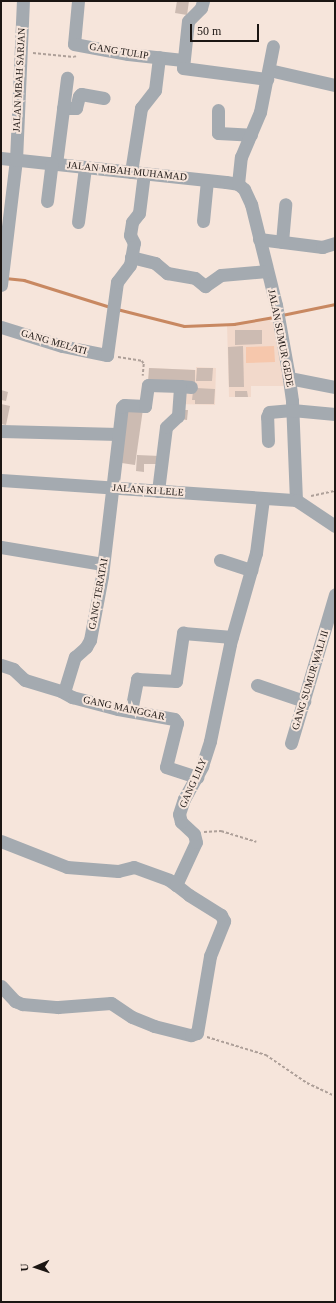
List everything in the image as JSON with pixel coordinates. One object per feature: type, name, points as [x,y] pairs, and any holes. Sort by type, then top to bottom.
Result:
[{"type":"street","name":"JALAN MBAH SARJAN","points":[[2,280],[16,160],[23,1]]},
{"type":"street","points":[[78,1],[73,42],[78,45]]},
{"type":"street","points":[[203,1],[201,8],[188,21],[183,60],[183,67],[186,70],[268,75],[335,85]]},
{"type":"street","name":"GANG TULIP","points":[[78,45],[183,60]]},
{"type":"street","points":[[238,184],[240,159],[260,112],[273,46]]},
{"type":"street","name":"GANG TULIP","points":[[131,257],[134,243],[130,235],[132,220],[139,212],[137,173],[141,108],[155,90],[159,57]]},
{"type":"street","points":[[47,201],[67,78]]},
{"type":"street","points":[[63,108],[76,108],[79,96],[82,94],[104,98]]},
{"type":"street","points":[[218,110],[218,133],[251,135]]},
{"type":"street","name":"JALAN MBAH MUHAMAD","points":[[1,158],[238,184]]},
{"type":"street","points":[[78,222],[85,167]]},
{"type":"street","points":[[204,221],[207,180]]},
{"type":"street","name":"JALAN SUMUR GEDE","points":[[238,184],[244,189],[249,197],[278,316],[289,378],[296,500]]},
{"type":"street","points":[[282,242],[285,204]]},
{"type":"street","points":[[260,239],[322,247],[335,243]]},
{"type":"street","points":[[107,356],[117,282],[129,269],[131,257],[155,263],[169,273],[197,278],[205,286],[221,275],[267,271]]},
{"type":"street","name":"GANG MELATI","points":[[1,327],[62,346],[107,356]]},
{"type":"street","points":[[289,378],[335,387]]},
{"type":"street","points":[[148,385],[186,387],[178,416],[167,425],[165,429],[158,491]]},
{"type":"street","name":"GANG TERATAI","points":[[64,692],[75,657],[86,647],[90,640],[103,564],[122,406],[124,404],[145,406],[148,385]]},
{"type":"street","points":[[268,441],[269,413],[292,410],[335,414]]},
{"type":"street","points":[[1,431],[118,434]]},
{"type":"street","name":"JALAN KI LELE","points":[[1,480],[296,500]]},
{"type":"street","name":"GANG LILY","points":[[195,836],[182,824],[179,817],[184,799],[197,778],[210,741],[232,637],[256,548],[263,498]]},
{"type":"street","points":[[296,500],[335,526]]},
{"type":"street","points":[[1,547],[103,564]]},
{"type":"street","points":[[220,560],[251,570]]},
{"type":"street","name":"GANG SUMUR WALI II","points":[[291,743],[335,594]]},
{"type":"street","points":[[131,711],[137,679],[176,681],[183,633],[232,637]]},
{"type":"street","name":"GANG MANGGAR","points":[[1,665],[13,669],[25,680],[64,692],[72,697],[176,720],[166,767],[197,778]]},
{"type":"street","points":[[257,686],[304,701]]},
{"type":"street","points":[[176,885],[194,848],[196,842],[195,836]]},
{"type":"street","points":[[1,840],[67,867],[118,871],[134,867],[169,880],[221,915],[224,919],[224,924],[210,956],[196,1034],[191,1035],[150,1025],[132,1017],[111,1003],[58,1007],[22,1004],[15,1001],[1,986]]},
{"type":"path","points":[[21,52],[74,57],[77,55],[78,45]]},
{"type":"path","points":[[107,356],[142,361],[144,364],[143,382],[148,385]]},
{"type":"path","points":[[296,500],[335,491]]},
{"type":"path","points":[[195,836],[211,830],[222,831],[256,842]]},
{"type":"path","points":[[196,1034],[266,1055],[307,1083],[335,1096]]},
{"type":"shaded area","points":[[275,317],[286,386],[251,386],[251,397],[229,397],[227,324]]},
{"type":"shaded area","points":[[274,346],[275,362],[246,363],[246,347]]},
{"type":"shaded area","points":[[196,367],[216,368],[215,405],[177,404],[178,389],[148,388],[149,368],[196,370]]},
{"type":"building","points":[[177,1],[189,1],[187,15],[175,13]]},
{"type":"building","points":[[235,330],[262,330],[262,344],[235,345]]},
{"type":"building","points":[[243,346],[244,387],[229,387],[228,347]]},
{"type":"building","points":[[149,368],[195,370],[195,385],[148,383]]},
{"type":"building","points":[[197,368],[213,368],[212,381],[196,381]]},
{"type":"building","points":[[196,388],[215,389],[214,404],[195,404],[195,400],[192,400],[193,391],[196,391]]},
{"type":"building","points":[[1,390],[8,392],[6,401],[1,400]]},
{"type":"building","points":[[235,391],[247,391],[248,397],[235,397]]},
{"type":"building","points":[[1,404],[10,406],[6,425],[1,424]]},
{"type":"building","points":[[123,406],[143,409],[135,465],[115,462]]},
{"type":"building","points":[[181,410],[188,410],[187,420],[180,419]]},
{"type":"building","points":[[137,455],[160,456],[160,464],[144,464],[144,472],[136,471]]},
{"type":"waterway","points":[[5,278],[24,280],[110,307]]},
{"type":"waterway","points":[[282,315],[335,304]]},
{"type":"waterway","points":[[117,309],[184,326],[234,324],[273,317]]}]
